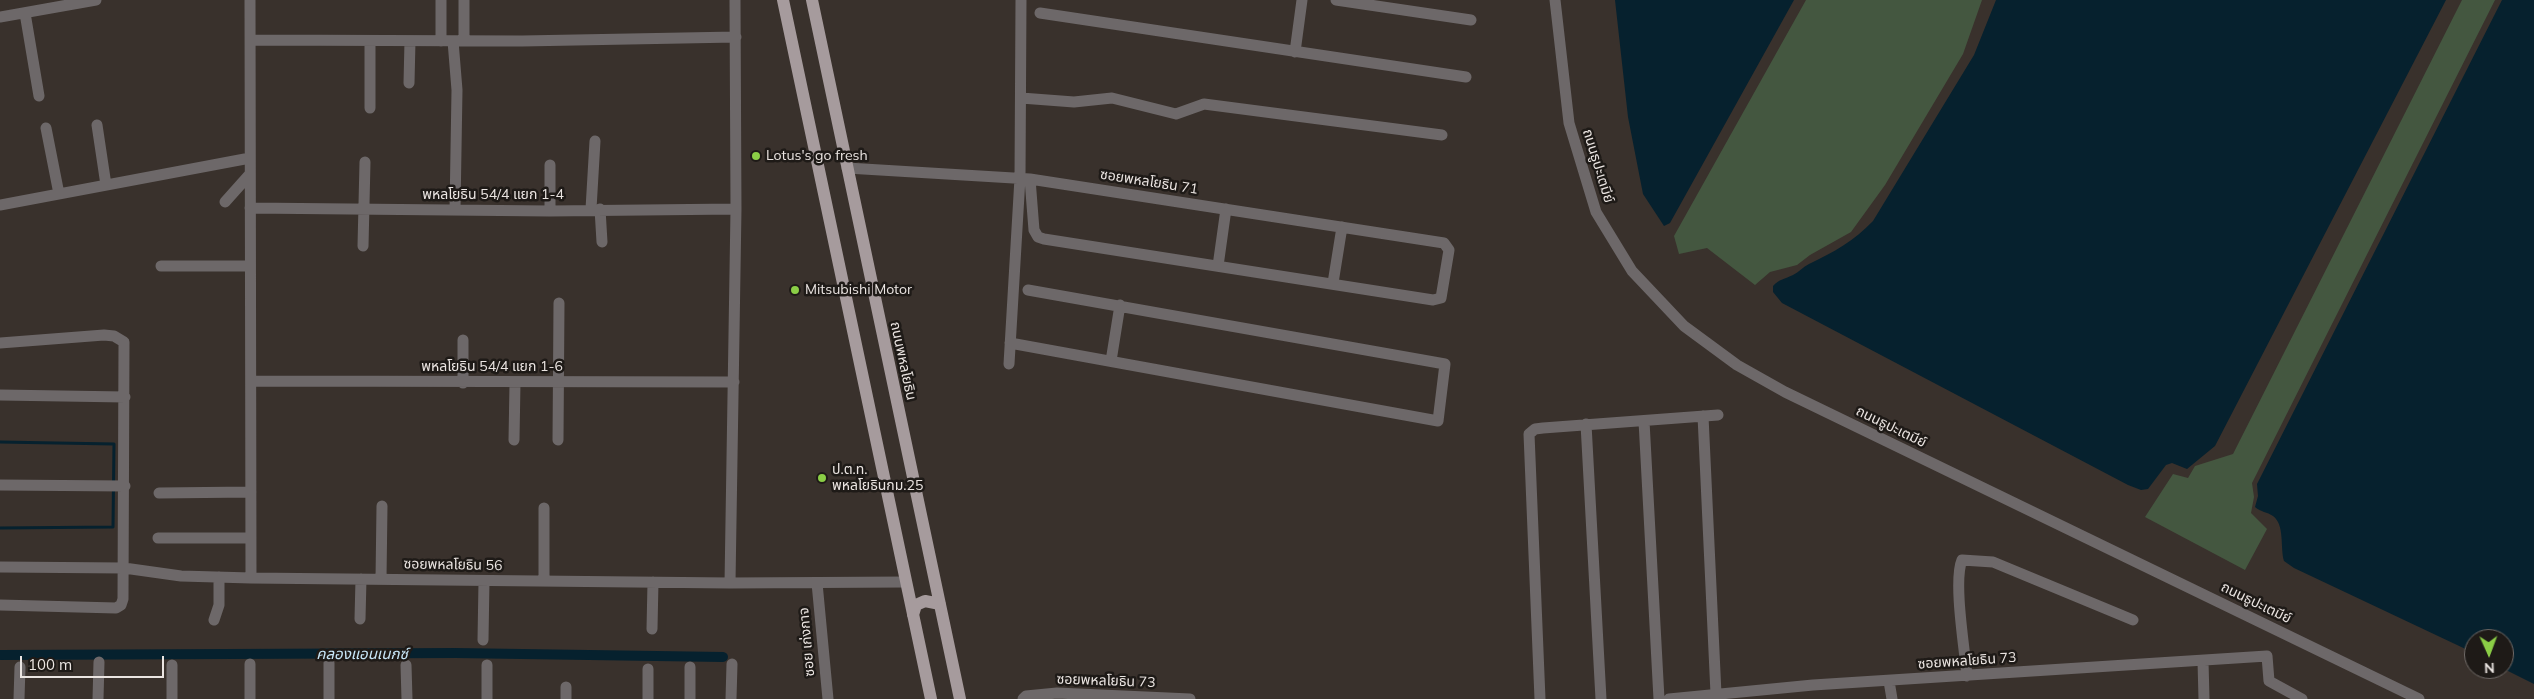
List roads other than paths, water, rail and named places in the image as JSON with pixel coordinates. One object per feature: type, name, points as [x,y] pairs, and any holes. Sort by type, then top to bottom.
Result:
[{"type":"main road","points":[[782,0],[931,699]]},
{"type":"main road","name":"ถนนพหลโยธิน","points":[[812,0],[960,699]]},
{"type":"main road","points":[[912,615],[916,605],[924,601],[940,604]]},
{"type":"street","points":[[0,18],[96,0]]},
{"type":"street","points":[[250,0],[251,578]]},
{"type":"street","points":[[441,0],[441,41]]},
{"type":"street","points":[[455,210],[458,41],[464,0]]},
{"type":"street","points":[[730,583],[736,209],[735,0]]},
{"type":"street","points":[[1021,0],[1021,98],[1025,179],[1034,230],[1038,236],[1333,283],[1342,227]]},
{"type":"street","points":[[1295,52],[1302,0]]},
{"type":"street","points":[[1336,0],[1471,20]]},
{"type":"street","name":"ถนนธูปะเตมีย์","points":[[1555,0],[1569,123],[1596,212],[1632,271],[1684,326],[1737,365],[1785,392],[2419,699]]},
{"type":"street","points":[[25,13],[39,96]]},
{"type":"street","points":[[1040,13],[1466,77]]},
{"type":"street","points":[[250,40],[458,41],[736,36]]},
{"type":"street","points":[[370,41],[370,108]]},
{"type":"street","points":[[409,83],[410,41]]},
{"type":"street","points":[[1021,98],[1074,102],[1112,98],[1176,114],[1204,104],[1442,135]]},
{"type":"street","points":[[97,126],[106,185]]},
{"type":"street","points":[[46,128],[59,194]]},
{"type":"street","points":[[595,142],[596,209],[602,242]]},
{"type":"street","points":[[0,205],[250,158]]},
{"type":"street","points":[[363,246],[365,162]]},
{"type":"street","points":[[550,165],[550,211]]},
{"type":"street","name":"ซอยพหลโยธิน 71","points":[[847,168],[1025,179],[1444,243],[1448,250],[1439,300],[1333,283]]},
{"type":"street","points":[[225,202],[250,174]]},
{"type":"street","points":[[1009,364],[1025,179]]},
{"type":"street","name":"พหลโยธิน 54/4 แยก 1-4","points":[[250,208],[550,211],[596,209],[736,209]]},
{"type":"street","points":[[1218,266],[1226,209]]},
{"type":"street","points":[[161,266],[250,266]]},
{"type":"street","points":[[1010,343],[1438,421],[1445,364],[1028,290]]},
{"type":"street","points":[[558,440],[559,303]]},
{"type":"street","points":[[1111,361],[1120,305]]},
{"type":"street","points":[[0,343],[104,335],[114,336],[124,342],[125,397],[117,486],[124,568],[123,599],[119,607],[0,605]]},
{"type":"street","points":[[463,340],[463,383]]},
{"type":"street","name":"พหลโยธิน 54/4 แยก 1-6","points":[[251,382],[734,382]]},
{"type":"street","points":[[514,383],[514,440]]},
{"type":"street","points":[[0,395],[125,397]]},
{"type":"street","points":[[1540,699],[1529,434],[1543,428],[1718,415]]},
{"type":"street","points":[[1703,416],[1716,694]]},
{"type":"street","points":[[1644,420],[1659,699]]},
{"type":"street","points":[[1586,424],[1601,699]]},
{"type":"street","points":[[0,485],[117,486]]},
{"type":"street","points":[[159,493],[251,492]]},
{"type":"street","points":[[381,580],[382,506]]},
{"type":"street","points":[[544,508],[544,581]]},
{"type":"street","points":[[158,538],[251,538]]},
{"type":"street","points":[[1967,676],[1959,567],[1962,560],[1994,562],[2133,620]]},
{"type":"street","name":"ซอยพหลโยธิน 56","points":[[0,567],[124,568],[181,576],[251,578],[730,583],[906,582]]},
{"type":"street","points":[[214,620],[219,605],[220,577]]},
{"type":"street","points":[[360,619],[361,579]]},
{"type":"street","points":[[483,640],[484,580]]},
{"type":"street","points":[[652,582],[652,629]]},
{"type":"street","name":"ซอย เก่งกาจ","points":[[817,583],[828,699]]},
{"type":"street","name":"ซอยพหลโยธิน 73","points":[[1669,699],[1813,685],[2267,656],[2269,681],[2302,699]]},
{"type":"street","points":[[2203,661],[2204,699]]},
{"type":"street","points":[[98,699],[99,662]]},
{"type":"street","points":[[329,663],[329,699]]},
{"type":"street","points":[[250,664],[250,699]]},
{"type":"street","points":[[732,664],[732,699]]},
{"type":"street","points":[[172,665],[172,699]]},
{"type":"street","points":[[406,665],[406,699]]},
{"type":"street","points":[[487,665],[487,699]]},
{"type":"street","points":[[19,699],[20,667]]},
{"type":"street","points":[[690,667],[690,699]]},
{"type":"street","points":[[648,669],[648,699]]},
{"type":"street","points":[[1890,681],[1892,699]]},
{"type":"street","name":"ซอยพหลโยธิน 73","points":[[1023,699],[1026,696],[1190,699]]},
{"type":"water","points":[[1615,0],[1794,0],[1670,223],[1664,226],[1643,194],[1628,117]]},
{"type":"water","points":[[1996,0],[2446,0],[2215,446],[2187,469],[2172,463],[2166,465],[2148,489],[2141,490],[2128,485],[1782,303],[1773,292],[1773,286],[1782,279],[1793,275],[1807,265],[1843,246],[1873,221],[1974,55]]},
{"type":"water","points":[[2502,0],[2534,0],[2534,684],[2514,674],[2514,629],[2464,629],[2464,648],[2294,568],[2284,561],[2281,531],[2277,520],[2255,507],[2258,496],[2257,484]]},
{"type":"waterway","points":[[0,442],[114,444],[113,527],[0,528]]},
{"type":"waterway","name":"คลองแอนเนกซ์","points":[[0,655],[455,653],[723,657]]},
{"type":"place","name":"Lotus's go fresh","points":[[756,156]]},
{"type":"place","name":"Mitsubishi Motor","points":[[795,290]]},
{"type":"place","name":"ป.ต.ท. พหลโยธินกม.25","points":[[822,478]]}]
